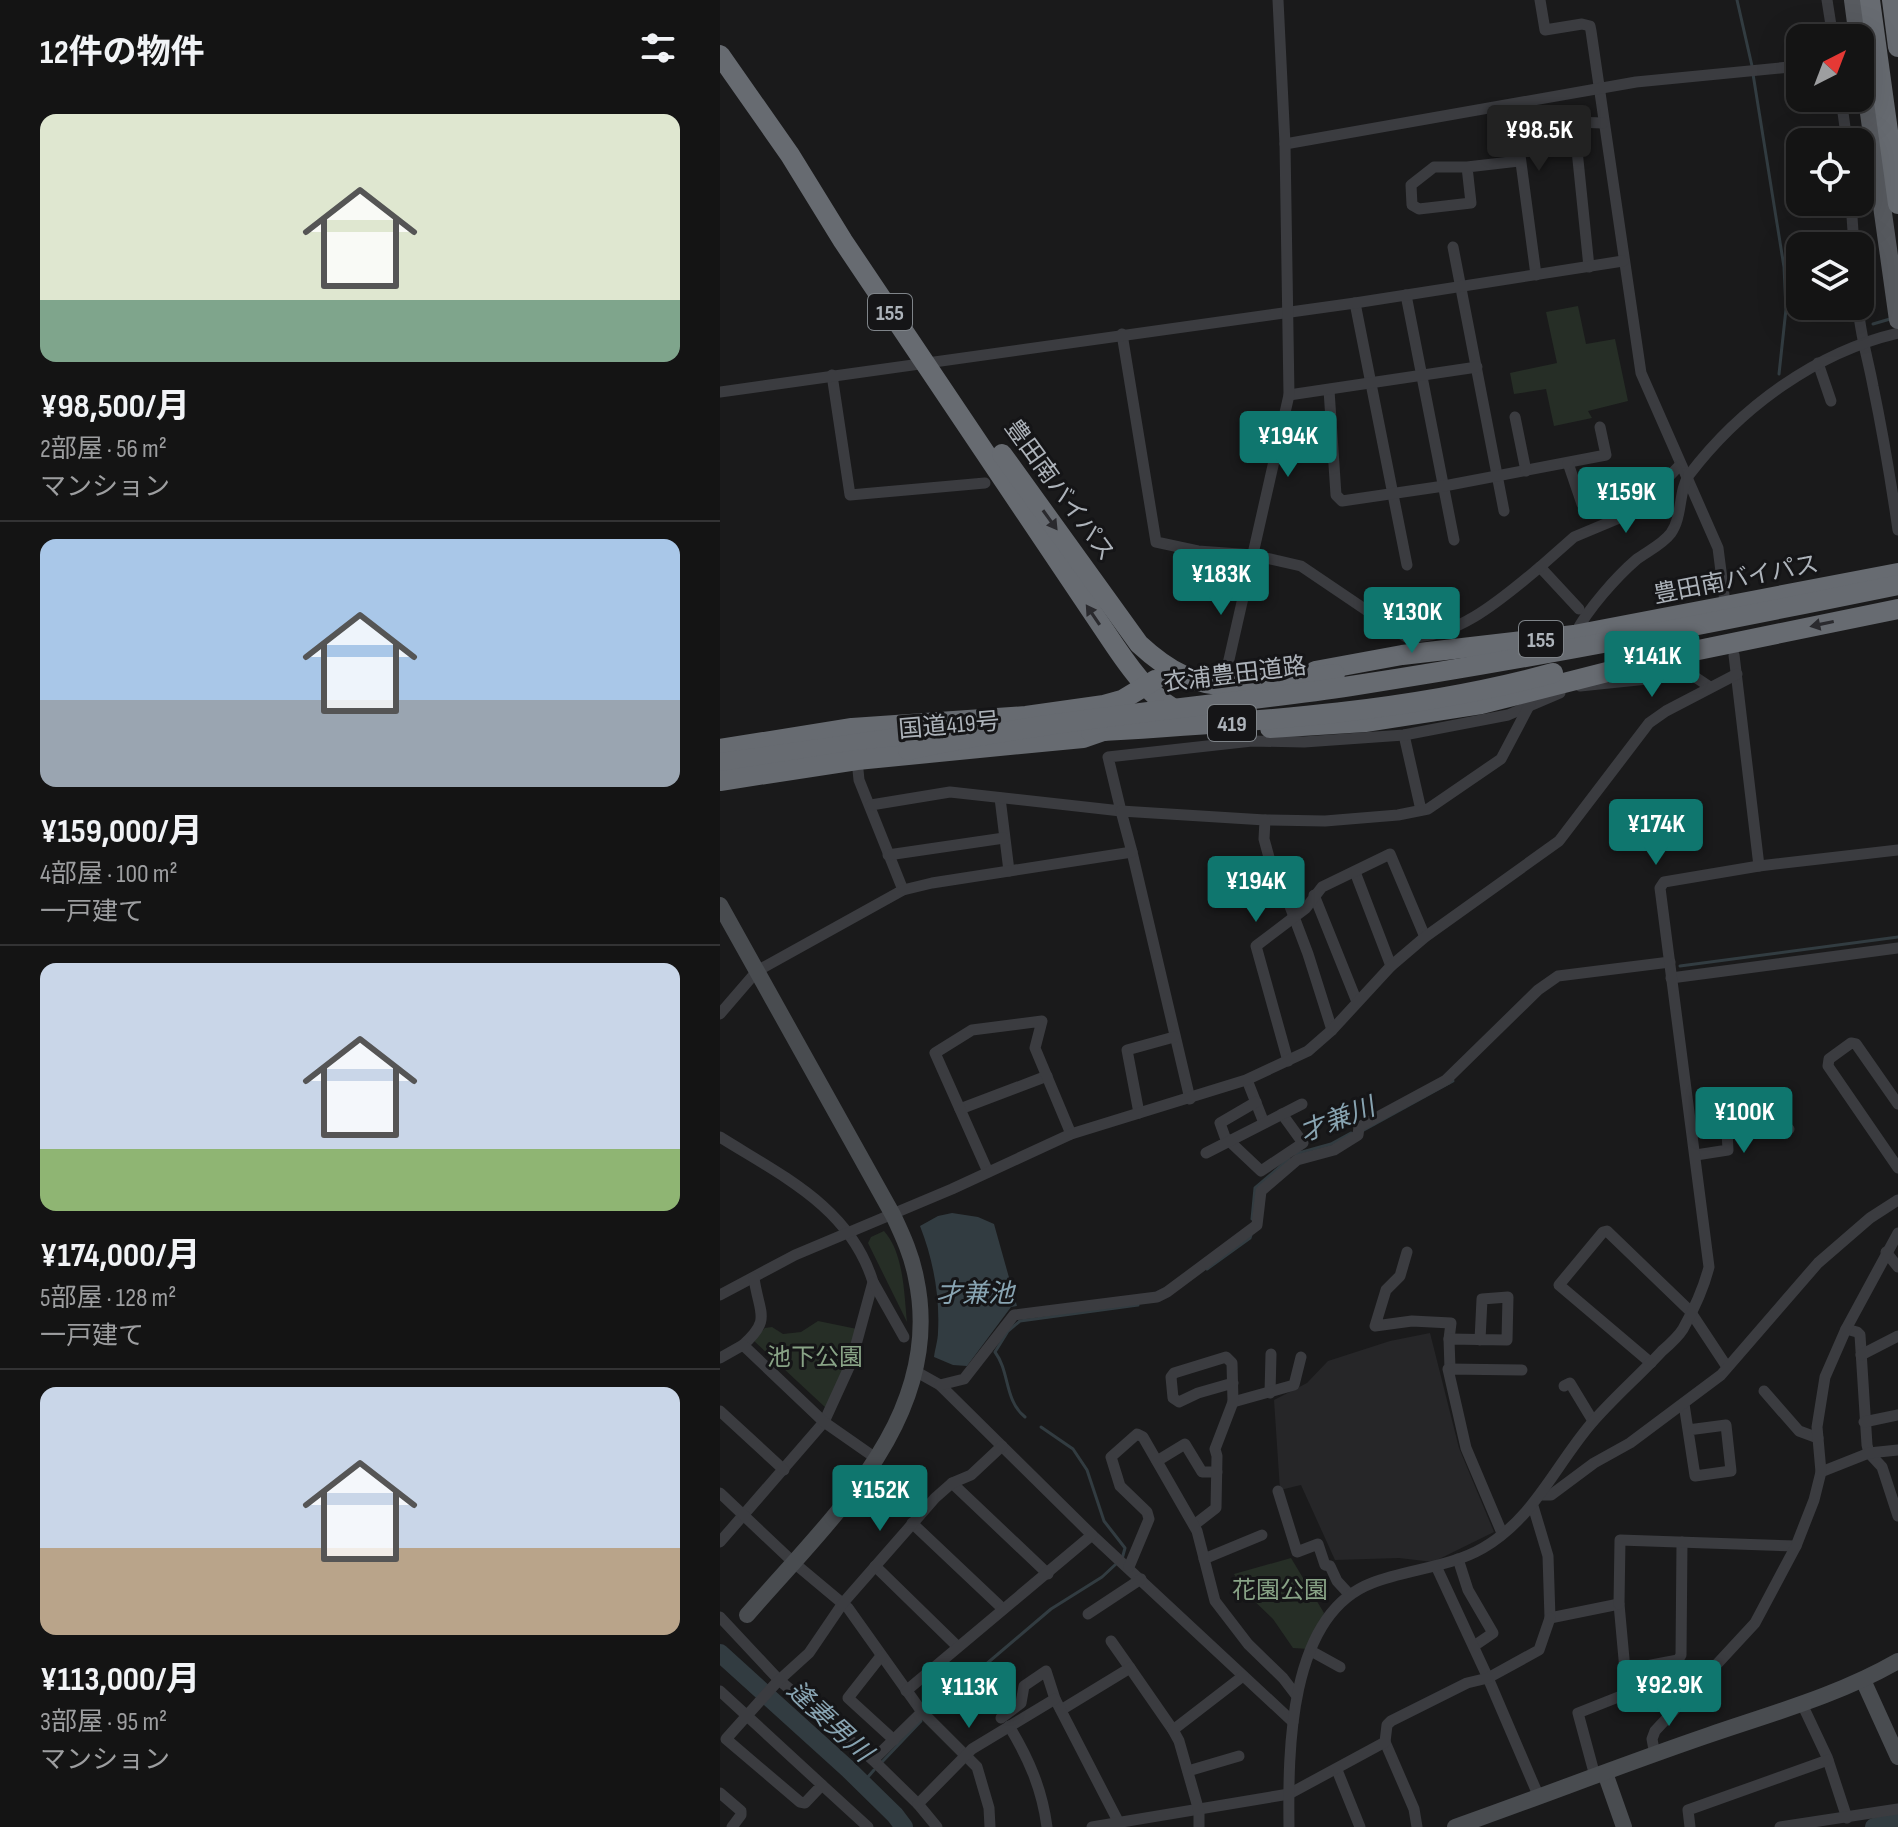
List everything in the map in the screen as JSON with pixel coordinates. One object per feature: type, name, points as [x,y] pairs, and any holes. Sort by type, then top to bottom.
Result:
[{"type":"highway","points":[[1870,0],[1898,204]]},
{"type":"highway","points":[[1892,0],[1898,47]]},
{"type":"highway","name":"豊田南バイパス","points":[[720,37],[763,99],[882,292],[1125,661],[1146,687],[1174,710],[1206,724],[1238,728],[1365,722],[1481,704],[1586,676],[1729,650]]},
{"type":"highway","name":"豊田南バイパス","points":[[720,55],[790,155],[843,241],[928,361],[1080,560],[1129,631],[1158,660],[1182,676],[1223,686],[1274,680],[1402,655],[1574,635],[1661,621],[1898,573]]},
{"type":"highway","name":"衣浦豊田道路","points":[[975,726],[1033,721],[1451,665],[1898,583]]},
{"type":"highway","name":"衣浦豊田道路","points":[[908,750],[982,736],[1451,670],[1645,636],[1898,583]]},
{"type":"highway","name":"155","points":[[1729,650],[1898,609]]},
{"type":"highway","name":"衣浦豊田道路","points":[[720,762],[1263,682],[1494,654],[1661,621]]},
{"type":"highway","name":"衣浦豊田道路","points":[[720,779],[1031,735],[1201,726],[1315,715],[1475,692],[1629,656],[1729,650]]},
{"type":"highway","points":[[1122,700],[1129,694],[1132,681],[1125,661]]},
{"type":"highway","name":"国道419号","points":[[720,749],[852,728],[1026,716],[1122,700],[1167,676],[1182,676]]},
{"type":"highway","name":"国道419号","points":[[720,779],[857,760],[1083,738],[1102,733],[1138,708],[1155,705],[1174,710]]},
{"type":"highway","name":"419","points":[[720,762],[763,741]]},
{"type":"main road","points":[[1853,0],[1856,24]]},
{"type":"main road","points":[[1874,147],[1898,320]]},
{"type":"street","points":[[1223,686],[1289,395],[1285,144],[1278,0]]},
{"type":"street","points":[[1540,0],[1545,30],[1582,24],[1590,26],[1641,373],[1718,548],[1724,595]]},
{"type":"street","points":[[1827,0],[1831,24]]},
{"type":"street","points":[[1285,144],[1662,78],[1786,67]]},
{"type":"street","points":[[1536,275],[1516,125],[1545,121],[1603,123]]},
{"type":"street","points":[[1574,121],[1589,267]]},
{"type":"street","points":[[1467,167],[1471,203],[1419,209],[1412,205],[1411,185],[1434,167],[1519,161]]},
{"type":"street","points":[[1453,247],[1504,511]]},
{"type":"street","points":[[720,392],[1355,303],[1623,261]]},
{"type":"street","points":[[1406,295],[1454,540]]},
{"type":"street","points":[[1355,303],[1407,565]]},
{"type":"street","points":[[1863,320],[1869,340],[1898,530]]},
{"type":"street","points":[[1574,635],[1583,618],[1635,561],[1673,531],[1687,478],[1747,413],[1818,363],[1869,340],[1898,333]]},
{"type":"street","points":[[1122,334],[1156,542],[1198,551],[1253,555],[1301,566],[1406,637],[1419,638],[1441,632],[1490,608],[1574,537],[1636,511],[1680,465]]},
{"type":"street","points":[[1818,363],[1831,401]]},
{"type":"street","points":[[1289,395],[1477,367]]},
{"type":"street","points":[[832,375],[850,495],[985,483]]},
{"type":"street","points":[[1329,390],[1336,495],[1342,501],[1444,486],[1606,455],[1600,427]]},
{"type":"street","points":[[1515,417],[1526,471]]},
{"type":"street","points":[[1568,463],[1582,504],[1606,498]]},
{"type":"street","points":[[1540,567],[1579,609]]},
{"type":"street","points":[[1729,650],[1737,674],[1759,866]]},
{"type":"street","points":[[720,1295],[795,1255],[893,1215],[1071,1134],[1247,1080],[1308,1051],[1332,1030],[1391,966],[1425,937],[1559,841],[1649,723],[1737,674]]},
{"type":"street","points":[[1190,1099],[1146,904],[1108,757],[1252,741],[1304,742],[1404,735],[1508,715],[1577,686],[1686,675],[1710,687]]},
{"type":"street","points":[[871,805],[950,792],[1121,811],[1265,820],[1325,821],[1398,815],[1428,809],[1501,759],[1530,704]]},
{"type":"street","points":[[1404,735],[1421,810]]},
{"type":"street","points":[[857,760],[859,780],[903,890]]},
{"type":"street","points":[[1000,798],[1009,871]]},
{"type":"street","points":[[1265,820],[1264,839],[1279,894],[1285,893],[1332,1030]]},
{"type":"street","points":[[888,855],[1004,838]]},
{"type":"street","points":[[1289,1827],[1296,1695],[1311,1651],[1332,1611],[1349,1594],[1371,1583],[1458,1559],[1484,1547],[1533,1506],[1593,1421],[1682,1331],[1709,1267],[1660,888],[1664,882],[1759,866],[1898,850]]},
{"type":"street","points":[[720,1014],[757,971],[903,890],[1132,852]]},
{"type":"street","points":[[1288,1061],[1256,946],[1306,908],[1322,887],[1390,854],[1425,937]]},
{"type":"street","points":[[1355,872],[1391,966]]},
{"type":"street","points":[[1314,895],[1357,1002]]},
{"type":"street","points":[[720,905],[893,1215],[909,1251],[917,1280],[919,1349],[903,1412],[877,1459],[747,1615]]},
{"type":"street","points":[[1671,978],[1898,948]]},
{"type":"street","points":[[1256,1102],[1220,1123],[1229,1141],[1261,1171],[1304,1151],[1334,1150],[1359,1130],[1446,1080],[1555,977],[1670,962]]},
{"type":"street","points":[[988,1172],[935,1053],[972,1030],[1042,1021],[1035,1048],[1071,1134]]},
{"type":"street","points":[[1139,1113],[1127,1050],[1174,1037]]},
{"type":"street","points":[[1898,1104],[1856,1044],[1851,1043],[1829,1059],[1828,1066],[1898,1168]]},
{"type":"street","points":[[960,1109],[1047,1076]]},
{"type":"street","points":[[1247,1080],[1264,1123]]},
{"type":"street","points":[[1206,1153],[1302,1104]]},
{"type":"street","points":[[940,1385],[964,1379],[1014,1315],[1161,1295],[1251,1230],[1261,1191],[1304,1151],[1303,1143],[1282,1114]]},
{"type":"street","points":[[1696,1155],[1728,1150],[1727,1132],[1789,1129]]},
{"type":"street","points":[[720,1137],[824,1206],[850,1233],[904,1337]]},
{"type":"street","points":[[1541,1495],[1551,1495],[1721,1375],[1818,1263],[1870,1218],[1898,1200]]},
{"type":"street","points":[[1651,1363],[1559,1285],[1603,1232],[1607,1231],[1690,1311],[1727,1367]]},
{"type":"street","points":[[1655,1755],[1652,1739],[1655,1731],[1755,1623],[1796,1546],[1821,1472],[1818,1438],[1821,1393],[1830,1363],[1898,1233]]},
{"type":"street","points":[[1407,1252],[1400,1276],[1386,1290],[1375,1326],[1412,1321],[1451,1323],[1448,1378],[1466,1448],[1502,1533]]},
{"type":"street","points":[[1886,1252],[1898,1267]]},
{"type":"street","points":[[720,1358],[743,1345],[759,1330],[762,1322],[754,1278]]},
{"type":"street","points":[[720,1542],[824,1422],[851,1363],[873,1282]]},
{"type":"street","points":[[1846,1329],[1860,1335],[1864,1422],[1869,1453],[1882,1467],[1898,1516]]},
{"type":"street","points":[[1861,1355],[1898,1336]]},
{"type":"street","points":[[1449,1339],[1480,1340]]},
{"type":"street","points":[[743,1345],[824,1422],[877,1459]]},
{"type":"street","points":[[1270,1393],[1271,1354]]},
{"type":"street","points":[[1194,1525],[1216,1508],[1215,1449],[1233,1402],[1233,1383],[1232,1363],[1226,1357],[1174,1373],[1171,1377],[1173,1398],[1179,1402],[1233,1383]]},
{"type":"street","points":[[1233,1402],[1294,1385],[1301,1357]]},
{"type":"street","points":[[1450,1369],[1522,1370]]},
{"type":"street","points":[[915,1371],[940,1385],[1092,1535],[1293,1722]]},
{"type":"street","points":[[1564,1386],[1570,1383],[1593,1421]]},
{"type":"street","points":[[1764,1391],[1799,1431],[1818,1438]]},
{"type":"street","points":[[1684,1404],[1695,1476],[1731,1471],[1726,1425],[1688,1430]]},
{"type":"street","points":[[720,1411],[784,1470]]},
{"type":"street","points":[[1864,1422],[1898,1415]]},
{"type":"street","points":[[1123,1562],[1149,1519],[1147,1512],[1120,1486],[1111,1457],[1137,1434],[1143,1437],[1194,1525],[1210,1589],[1224,1616],[1296,1695]]},
{"type":"street","points":[[1157,1461],[1185,1444],[1202,1472],[1217,1472]]},
{"type":"street","points":[[822,1785],[805,1803],[800,1802],[723,1744],[778,1681],[809,1653],[843,1603],[912,1523],[952,1483],[971,1475],[1002,1446]]},
{"type":"street","points":[[1821,1472],[1869,1453],[1898,1450]]},
{"type":"street","points":[[952,1483],[1048,1574]]},
{"type":"street","points":[[1278,1491],[1297,1552],[1318,1544],[1325,1565],[1330,1566],[1337,1581],[1349,1594]]},
{"type":"street","points":[[720,1493],[793,1562],[843,1603],[922,1712],[977,1767],[989,1808],[990,1827]]},
{"type":"street","points":[[1417,1827],[1414,1809],[1385,1742],[1387,1725],[1467,1683],[1488,1678],[1539,1650],[1550,1618],[1548,1556],[1533,1506]]},
{"type":"street","points":[[912,1523],[1003,1609]]},
{"type":"street","points":[[906,1691],[1092,1535]]},
{"type":"street","points":[[1204,1559],[1262,1535]]},
{"type":"street","points":[[1624,1827],[1600,1774],[1578,1713],[1631,1692],[1622,1665],[1620,1540],[1796,1546]]},
{"type":"street","points":[[1625,1670],[1678,1660],[1681,1655],[1682,1542]]},
{"type":"street","points":[[1458,1559],[1468,1590],[1493,1633],[1474,1646]]},
{"type":"street","points":[[875,1566],[957,1646]]},
{"type":"street","points":[[1436,1566],[1539,1797]]},
{"type":"street","points":[[1088,1614],[1141,1579]]},
{"type":"street","points":[[1550,1618],[1619,1604]]},
{"type":"street","points":[[720,1617],[778,1681],[873,1760],[937,1827]]},
{"type":"street","points":[[1111,1641],[1173,1730],[1199,1811],[1199,1827]]},
{"type":"street","points":[[1311,1651],[1340,1667]]},
{"type":"street","points":[[881,1656],[848,1698],[894,1740]]},
{"type":"street","points":[[1455,1827],[1802,1704],[1863,1680],[1898,1661]]},
{"type":"street","points":[[1005,1722],[1058,1705],[1130,1668]]},
{"type":"street","points":[[918,1804],[965,1755],[1005,1722],[1021,1703],[1024,1686],[1046,1671],[1058,1705],[1119,1823]]},
{"type":"street","points":[[1173,1730],[1243,1676]]},
{"type":"street","points":[[1863,1680],[1898,1757]]},
{"type":"street","points":[[720,1691],[868,1827]]},
{"type":"street","points":[[1802,1704],[1828,1760],[1847,1818]]},
{"type":"street","points":[[873,1760],[922,1712]]},
{"type":"street","points":[[1005,1722],[1035,1774],[1047,1827]]},
{"type":"street","points":[[1092,1827],[1289,1794],[1385,1742]]},
{"type":"street","points":[[1188,1771],[1239,1756]]},
{"type":"street","points":[[1690,1827],[1688,1810],[1828,1760]]},
{"type":"street","points":[[1337,1770],[1360,1827]]},
{"type":"street","points":[[720,1793],[741,1811],[729,1827],[720,1822]]},
{"type":"street","points":[[1780,1827],[1898,1809]]},
{"type":"shaded area","points":[[1430,1333],[1459,1448],[1494,1532],[1433,1562],[1399,1558],[1335,1560],[1301,1485],[1280,1490],[1274,1400],[1307,1383],[1328,1361],[1390,1341]]},
{"type":"green space","points":[[1578,306],[1586,344],[1615,339],[1628,401],[1588,411],[1592,418],[1554,426],[1546,389],[1514,394],[1510,373],[1557,363],[1546,312]]},
{"type":"green space","points":[[884,1231],[899,1262],[907,1322],[868,1243],[871,1237]]},
{"type":"green space","name":"池下公園","points":[[818,1321],[857,1329],[830,1405],[826,1408],[753,1340],[765,1328],[772,1327],[783,1334],[801,1332]]},
{"type":"green space","name":"花園公園","points":[[1291,1558],[1324,1613],[1309,1649],[1293,1648],[1273,1619],[1246,1593],[1234,1574]]},
{"type":"water","name":"才兼池","points":[[952,1213],[978,1217],[994,1224],[1017,1306],[1011,1307],[967,1366],[953,1365],[934,1357],[938,1332],[937,1291],[920,1226],[938,1216]]},
{"type":"waterway","points":[[1737,0],[1752,66]]},
{"type":"waterway","points":[[1753,74],[1784,267],[1786,309],[1779,374]]},
{"type":"waterway","points":[[1873,324],[1890,319]]},
{"type":"waterway","name":"才兼川","points":[[1680,966],[1898,937]]},
{"type":"waterway","name":"才兼川","points":[[1362,1131],[1453,1081]]},
{"type":"waterway","name":"才兼川","points":[[1295,1154],[1331,1144],[1351,1133]]},
{"type":"waterway","name":"才兼川","points":[[1252,1219],[1255,1188],[1289,1159]]},
{"type":"waterway","name":"才兼川","points":[[1207,1269],[1251,1235]]},
{"type":"waterway","name":"才兼川","points":[[1025,1417],[1010,1394],[995,1352],[1008,1331],[1020,1321],[1138,1305]]},
{"type":"waterway","name":"才兼川","points":[[1041,1427],[1073,1449],[1087,1470],[1104,1521],[1125,1548],[1122,1559]]},
{"type":"waterway","name":"才兼川","points":[[929,1712],[960,1680],[971,1677],[1051,1609],[1102,1577],[1116,1564]]},
{"type":"waterway","name":"逢妻男川","points":[[720,1653],[847,1768],[904,1827]]},
{"type":"waterway","name":"才兼川","points":[[882,1762],[921,1721]]},
{"type":"waterway","name":"才兼川","points":[[860,1780],[867,1778],[874,1770]]},
{"type":"waterway","points":[[1874,1827],[1898,1821]]}]
